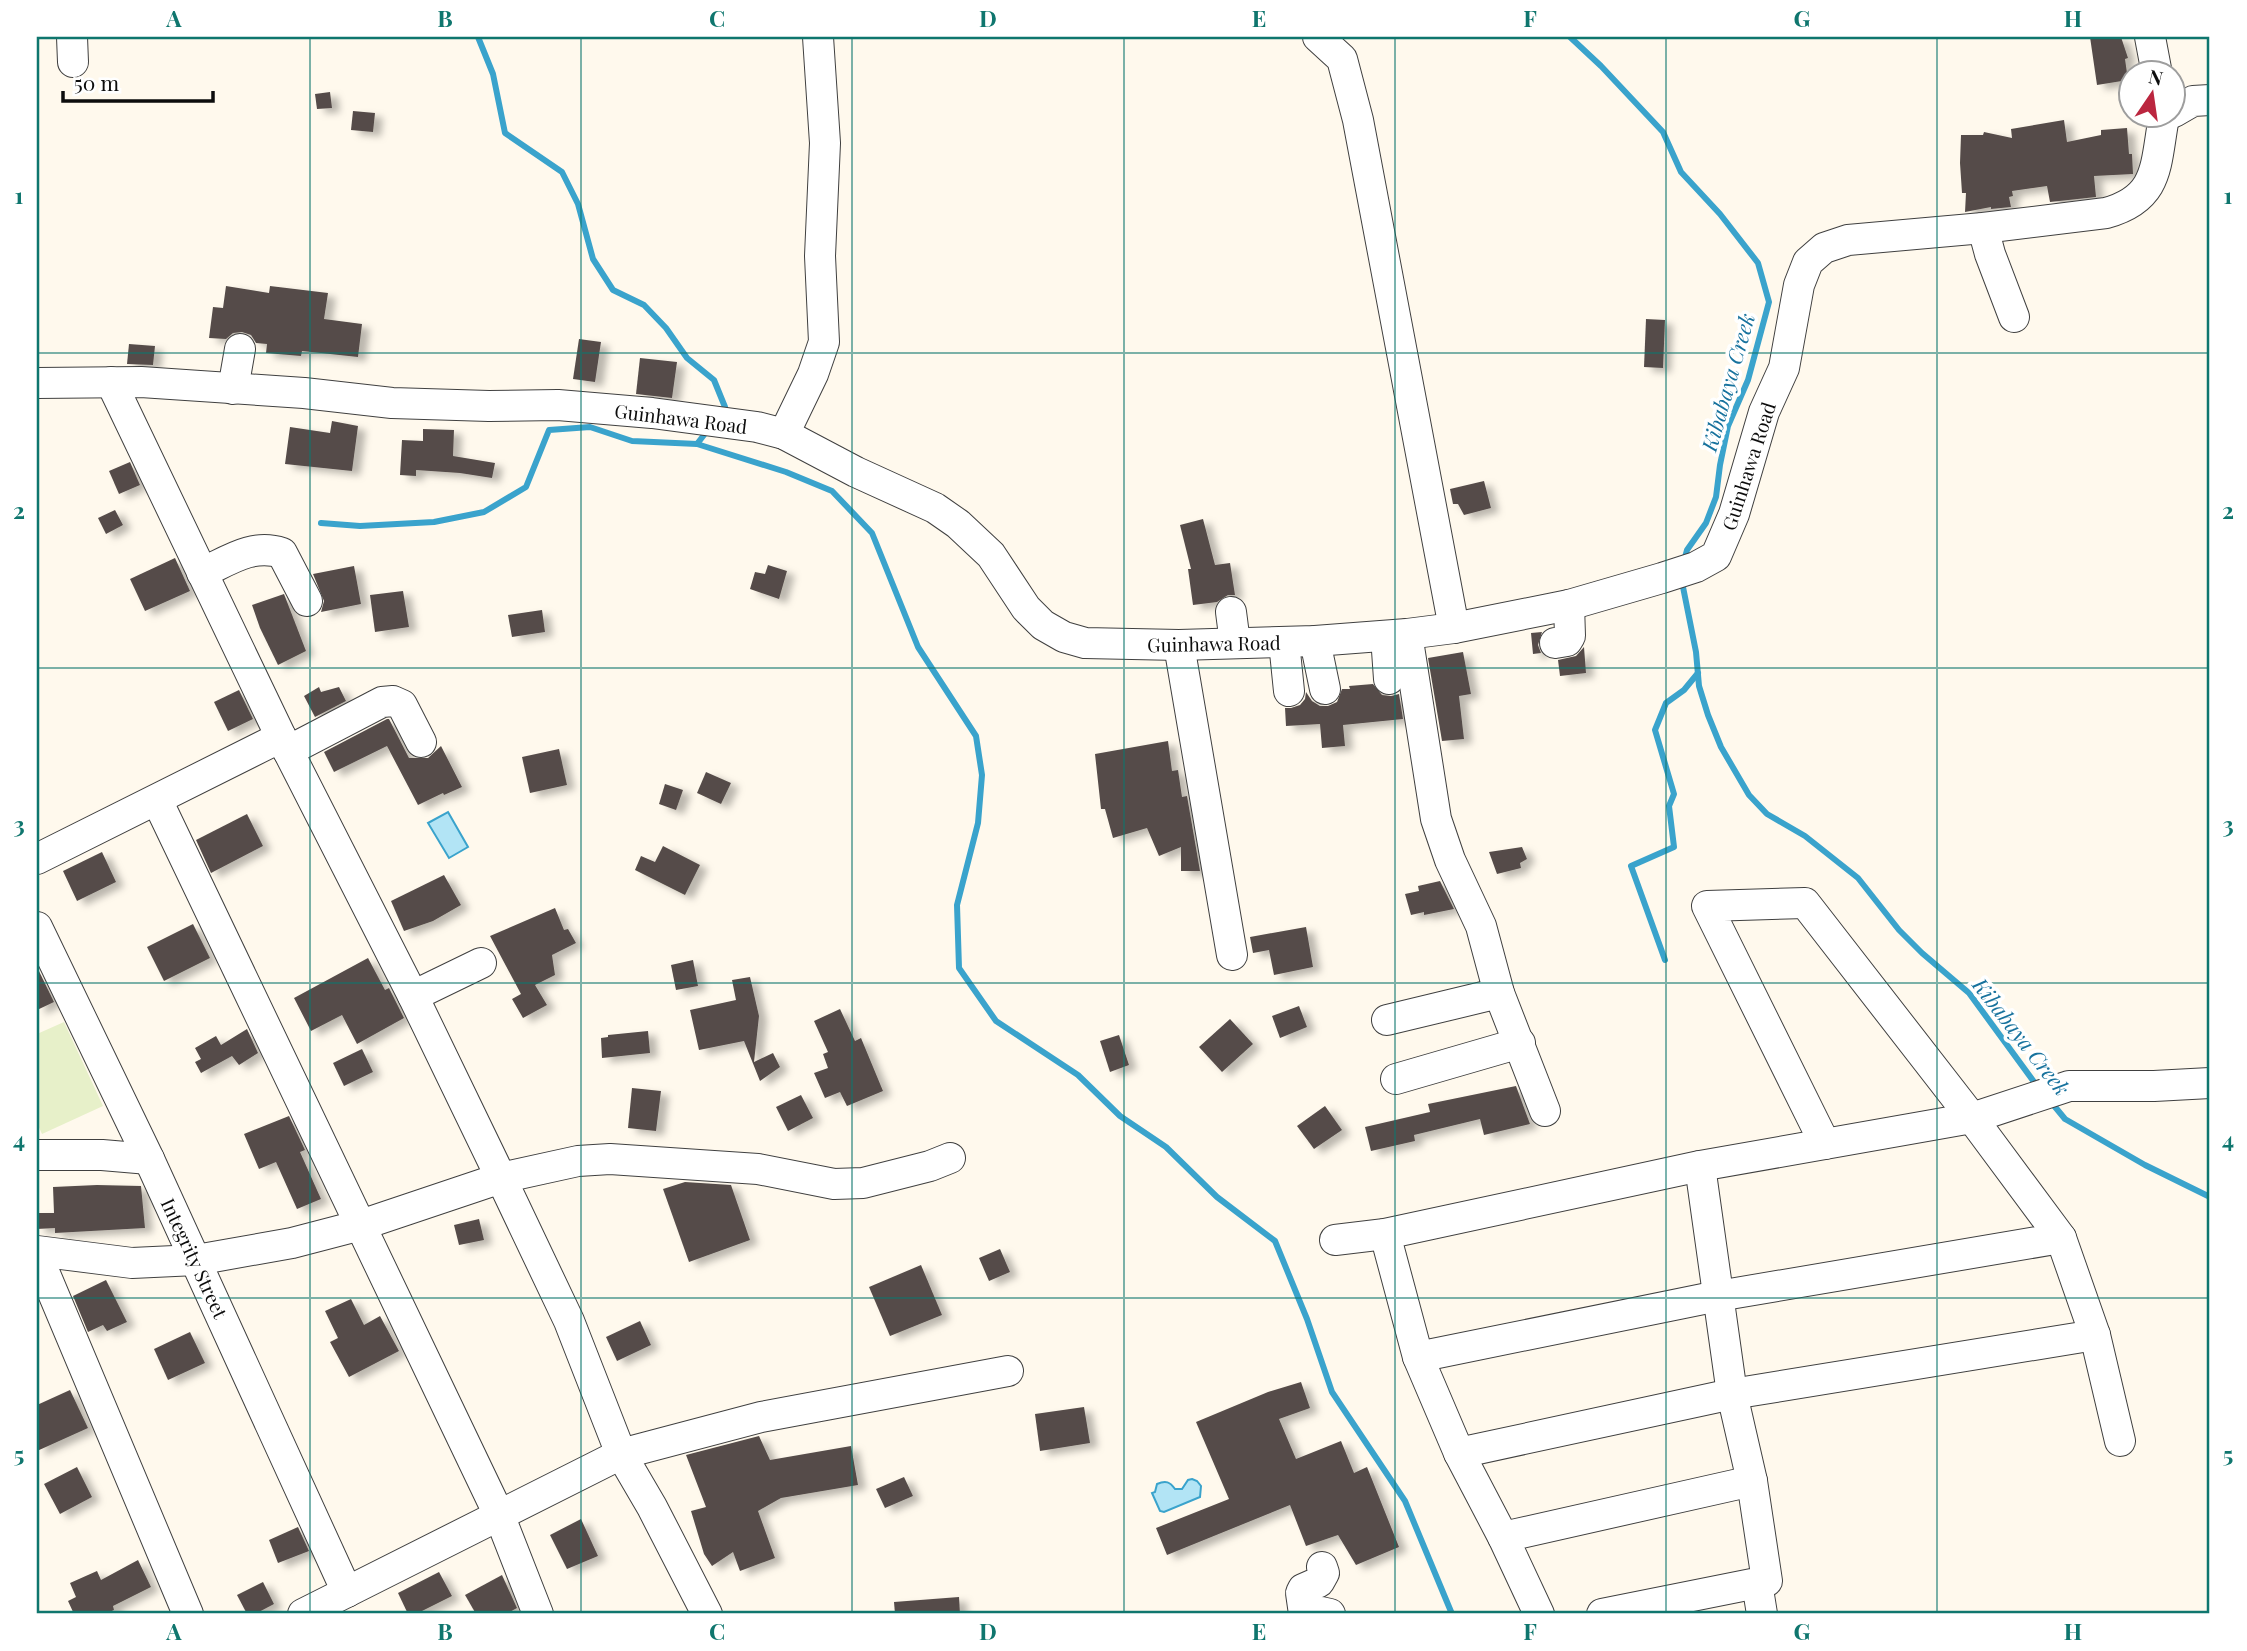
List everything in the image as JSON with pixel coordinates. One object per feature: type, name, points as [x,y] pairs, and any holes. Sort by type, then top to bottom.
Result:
[{"type":"street","points":[[784,434],[813,374],[824,342],[820,256],[825,143],[818,37]]},
{"type":"street","points":[[1318,37],[1342,59],[1358,120],[1454,628]]},
{"type":"street","points":[[2150,37],[2154,60]]},
{"type":"street","name":"Guinhawa Road","points":[[2188,104],[2210,100]]},
{"type":"street","name":"Guinhawa Road","points":[[37,383],[111,382],[304,393],[392,403],[558,405],[726,422],[784,434],[875,481],[916,498],[958,524],[991,555],[1026,608],[1043,625],[1064,637],[1085,643],[1179,645],[1315,641],[1397,635],[1454,628],[1569,605],[1696,567],[1716,556],[1731,525],[1764,412],[1784,368],[1799,285],[1808,262],[1824,248],[1848,240],[1983,228],[2106,213],[2124,208],[2139,198],[2148,187],[2163,130]]},
{"type":"street","points":[[1983,228],[2014,317]]},
{"type":"street","points":[[233,389],[240,349]]},
{"type":"street","points":[[111,382],[284,744],[413,996],[501,1178],[569,1321],[621,1454],[652,1507],[707,1614]]},
{"type":"street","points":[[202,573],[245,552],[270,549],[282,553],[307,601]]},
{"type":"street","points":[[1555,643],[1567,641],[1570,636],[1569,605]]},
{"type":"street","points":[[1231,612],[1235,643]]},
{"type":"street","points":[[1389,679],[1397,635]]},
{"type":"street","points":[[1397,635],[1436,819],[1450,860],[1480,926],[1499,993],[1545,1111]]},
{"type":"street","points":[[1315,641],[1325,689]]},
{"type":"street","points":[[1284,642],[1289,691]]},
{"type":"street","points":[[1179,645],[1232,955]]},
{"type":"street","points":[[37,859],[157,800],[382,702],[393,701],[402,705],[421,742]]},
{"type":"street","points":[[157,800],[500,1517],[538,1614]]},
{"type":"street","points":[[1825,1144],[1707,906],[1805,903],[1972,1118],[2060,1238],[2095,1335],[2120,1441]]},
{"type":"street","name":"Integrity Street","points":[[37,927],[149,1158],[347,1592]]},
{"type":"street","points":[[413,996],[481,963]]},
{"type":"street","points":[[1387,1020],[1499,993]]},
{"type":"street","points":[[1396,1079],[1520,1043]]},
{"type":"street","points":[[1335,1240],[1385,1234],[1700,1166],[1972,1118],[2069,1086],[2154,1087],[2210,1083]]},
{"type":"street","points":[[37,1155],[149,1158]]},
{"type":"street","points":[[188,1614],[37,1253],[132,1263],[196,1260],[292,1243],[361,1225],[501,1178],[578,1161],[610,1159],[758,1169],[834,1184],[863,1183],[930,1166],[950,1158]]},
{"type":"street","points":[[1602,1614],[1767,1581],[1752,1481],[1732,1394],[1700,1166]]},
{"type":"street","points":[[1385,1234],[1418,1357],[1459,1453],[1539,1614]]},
{"type":"street","points":[[1418,1357],[1718,1296],[2060,1238]]},
{"type":"street","points":[[1459,1453],[1732,1394],[2095,1335]]},
{"type":"street","points":[[303,1614],[621,1454],[761,1416],[1008,1370]]},
{"type":"street","points":[[1503,1537],[1752,1481]]},
{"type":"street","points":[[1304,1614],[1300,1601],[1301,1592],[1319,1583],[1324,1573],[1322,1567]]},
{"type":"street","points":[[1757,1583],[1762,1614]]},
{"type":"street","points":[[1312,1614],[1330,1614]]},
{"type":"green space","points":[[64,1022],[103,1106],[42,1134],[37,1123],[37,1034]]},
{"type":"water","points":[[448,812],[468,847],[449,858],[428,823]]},
{"type":"water","points":[[1192,1479],[1201,1486],[1200,1497],[1164,1512],[1160,1511],[1152,1493],[1155,1492],[1157,1484],[1168,1482],[1175,1489],[1182,1489],[1188,1480]]},
{"type":"building","points":[[2090,37],[2121,37],[2128,58],[2118,60],[2118,82],[2097,85]]},
{"type":"building","points":[[330,92],[332,108],[317,109],[315,94]]},
{"type":"building","points":[[353,111],[375,113],[373,132],[351,130]]},
{"type":"building","points":[[2064,120],[2067,142],[2101,135],[2101,130],[2127,130],[2133,174],[2094,176],[2096,197],[2050,202],[2047,186],[2012,191],[2013,196],[2009,197],[2011,207],[1991,207],[1965,212],[1966,193],[1962,193],[1960,163],[1961,135],[1983,135],[1984,132],[2012,138],[2011,129]]},
{"type":"building","points":[[226,286],[269,293],[270,286],[328,293],[324,319],[362,324],[358,357],[302,351],[301,356],[266,353],[267,344],[256,343],[251,335],[242,332],[233,333],[226,339],[209,338],[213,307],[223,308]]},
{"type":"building","points":[[1646,319],[1665,320],[1663,368],[1644,367]]},
{"type":"building","points":[[579,339],[601,342],[595,382],[573,379]]},
{"type":"building","points":[[129,344],[155,346],[153,365],[127,364]]},
{"type":"building","points":[[640,358],[677,362],[672,398],[636,394]]},
{"type":"building","points":[[332,421],[358,426],[352,471],[285,464],[290,427],[330,433]]},
{"type":"building","points":[[423,429],[454,430],[453,456],[495,463],[492,478],[416,470],[416,476],[400,475],[402,440],[423,441]]},
{"type":"building","points":[[130,462],[140,485],[119,494],[109,471]]},
{"type":"building","points":[[1484,481],[1491,508],[1464,515],[1458,504],[1453,504],[1450,489]]},
{"type":"building","points":[[115,510],[123,525],[106,534],[98,518]]},
{"type":"building","points":[[1203,519],[1215,565],[1230,563],[1235,595],[1228,595],[1217,602],[1193,605],[1188,569],[1191,569],[1180,525]]},
{"type":"building","points":[[175,558],[190,591],[145,611],[130,579]]},
{"type":"building","points":[[768,565],[787,571],[779,599],[750,589],[755,572],[765,574]]},
{"type":"building","points":[[354,566],[361,604],[321,612],[324,601],[313,574]]},
{"type":"building","points":[[403,591],[409,627],[375,632],[370,595]]},
{"type":"building","points":[[284,594],[306,651],[278,665],[252,605]]},
{"type":"building","points":[[542,610],[545,632],[512,637],[508,615]]},
{"type":"building","points":[[1542,632],[1538,645],[1541,653],[1533,654],[1531,633]]},
{"type":"building","points":[[1584,647],[1586,673],[1560,676],[1558,660],[1576,656]]},
{"type":"building","points":[[1463,652],[1471,694],[1459,696],[1464,739],[1442,741],[1428,658]]},
{"type":"building","points":[[1373,684],[1382,695],[1399,694],[1403,719],[1343,725],[1345,746],[1322,748],[1320,724],[1286,726],[1285,708],[1300,705],[1306,692],[1312,701],[1320,706],[1328,706],[1337,702],[1342,689]]},
{"type":"building","points":[[319,687],[321,692],[339,687],[346,701],[315,717],[304,696]]},
{"type":"building","points":[[239,690],[253,719],[228,731],[214,702]]},
{"type":"building","points":[[387,719],[409,758],[428,758],[441,746],[462,787],[418,805],[387,746],[334,772],[324,752]]},
{"type":"building","points":[[1168,741],[1172,771],[1178,770],[1182,797],[1187,796],[1200,871],[1181,871],[1181,847],[1159,856],[1147,828],[1113,838],[1105,809],[1101,809],[1095,754]]},
{"type":"building","points":[[559,749],[567,785],[530,793],[522,757]]},
{"type":"building","points":[[706,772],[731,783],[721,804],[697,793]]},
{"type":"building","points":[[665,784],[683,790],[676,810],[659,804]]},
{"type":"building","points":[[247,814],[263,846],[211,873],[196,840]]},
{"type":"building","points":[[663,846],[700,865],[685,895],[635,870],[641,856],[655,862]]},
{"type":"building","points":[[1522,847],[1527,859],[1520,863],[1521,868],[1497,874],[1489,852]]},
{"type":"building","points":[[102,852],[116,882],[77,901],[63,871]]},
{"type":"building","points":[[444,875],[461,905],[433,921],[404,931],[391,901]]},
{"type":"building","points":[[1440,881],[1454,909],[1411,915],[1405,894],[1419,891],[1418,886]]},
{"type":"building","points":[[555,908],[564,930],[568,929],[576,943],[552,955],[555,975],[535,985],[547,1005],[523,1018],[512,999],[521,994],[490,936]]},
{"type":"building","points":[[193,924],[210,958],[164,981],[147,947]]},
{"type":"building","points":[[1306,927],[1313,967],[1274,975],[1269,950],[1253,953],[1250,937]]},
{"type":"building","points":[[368,958],[385,990],[389,988],[404,1018],[357,1044],[342,1015],[311,1031],[294,998]]},
{"type":"building","points":[[693,960],[698,986],[676,990],[671,965]]},
{"type":"building","points":[[37,967],[54,1002],[37,1010]]},
{"type":"building","points":[[750,977],[759,1016],[754,1062],[773,1053],[780,1067],[760,1081],[744,1041],[699,1050],[690,1010],[736,1000],[732,980]]},
{"type":"building","points":[[1299,1006],[1307,1027],[1280,1038],[1272,1016]]},
{"type":"building","points":[[840,1009],[855,1041],[861,1038],[883,1091],[847,1106],[840,1092],[825,1098],[814,1073],[828,1068],[823,1054],[828,1052],[814,1021]]},
{"type":"building","points":[[1230,1019],[1253,1044],[1222,1072],[1199,1047]]},
{"type":"building","points":[[247,1029],[258,1053],[239,1065],[232,1056],[201,1073],[195,1062],[201,1059],[195,1048],[216,1036],[221,1045]]},
{"type":"building","points":[[648,1031],[650,1053],[602,1058],[601,1038]]},
{"type":"building","points":[[1119,1035],[1129,1065],[1110,1072],[1100,1041]]},
{"type":"building","points":[[362,1049],[373,1072],[344,1086],[333,1063]]},
{"type":"building","points":[[1516,1086],[1530,1124],[1484,1135],[1480,1119],[1414,1135],[1415,1141],[1371,1151],[1365,1127],[1430,1112],[1428,1104]]},
{"type":"building","points":[[632,1088],[661,1091],[656,1131],[628,1128]]},
{"type":"building","points":[[801,1095],[813,1118],[788,1131],[776,1107]]},
{"type":"building","points":[[1325,1106],[1342,1130],[1314,1149],[1297,1126]]},
{"type":"building","points":[[289,1116],[305,1150],[300,1152],[321,1199],[297,1209],[276,1162],[259,1169],[244,1134]]},
{"type":"building","points":[[685,1182],[731,1185],[750,1240],[689,1262],[663,1189]]},
{"type":"building","points":[[141,1186],[145,1228],[55,1233],[55,1228],[37,1229],[37,1213],[54,1213],[53,1187]]},
{"type":"building","points":[[479,1219],[484,1240],[459,1245],[454,1225]]},
{"type":"building","points":[[1000,1249],[1010,1272],[989,1281],[979,1258]]},
{"type":"building","points":[[921,1265],[942,1315],[890,1336],[869,1287]]},
{"type":"building","points":[[106,1280],[127,1322],[107,1331],[103,1325],[88,1332],[73,1296]]},
{"type":"building","points":[[351,1299],[364,1325],[380,1316],[399,1351],[349,1377],[330,1342],[338,1338],[325,1311]]},
{"type":"building","points":[[640,1321],[651,1345],[617,1361],[606,1337]]},
{"type":"building","points":[[190,1332],[205,1363],[168,1380],[154,1349]]},
{"type":"building","points":[[1301,1382],[1310,1408],[1279,1419],[1296,1459],[1341,1441],[1354,1473],[1367,1467],[1399,1547],[1356,1565],[1338,1535],[1306,1546],[1290,1505],[1167,1555],[1156,1528],[1229,1499],[1196,1422],[1268,1392]]},
{"type":"building","points":[[70,1390],[88,1428],[37,1451],[37,1405]]},
{"type":"building","points":[[1084,1407],[1090,1443],[1040,1451],[1035,1414]]},
{"type":"building","points":[[759,1436],[770,1460],[851,1446],[858,1485],[781,1498],[758,1511],[775,1558],[740,1571],[733,1552],[712,1566],[704,1554],[691,1511],[706,1507],[686,1455]]},
{"type":"building","points":[[77,1467],[92,1497],[60,1514],[44,1484]]},
{"type":"building","points":[[904,1477],[913,1496],[885,1508],[876,1489]]},
{"type":"building","points":[[581,1519],[598,1556],[567,1569],[550,1535]]},
{"type":"building","points":[[298,1527],[309,1551],[278,1563],[269,1540]]},
{"type":"building","points":[[138,1560],[151,1587],[113,1606],[114,1610],[105,1614],[74,1614],[68,1601],[76,1597],[70,1583],[97,1571],[101,1580]]},
{"type":"building","points":[[439,1572],[452,1596],[416,1614],[408,1614],[398,1593]]},
{"type":"building","points":[[502,1575],[517,1608],[506,1614],[476,1614],[465,1595]]},
{"type":"building","points":[[263,1582],[274,1604],[255,1614],[247,1614],[237,1595]]},
{"type":"building","points":[[959,1597],[960,1614],[895,1614],[894,1602]]},
{"type":"waterway","name":"Kibabaya Creek","points":[[478,37],[493,74],[505,133],[562,172],[578,204],[593,259],[613,290],[644,305],[666,328],[687,358],[714,380],[725,407],[720,414]]},
{"type":"waterway","name":"Kibabaya Creek","points":[[1570,37],[1663,132],[1681,172],[1720,214],[1758,263],[1769,302],[1748,380],[1728,426],[1716,497],[1706,523],[1687,550],[1684,561]]},
{"type":"waterway","name":"Kibabaya Creek","points":[[321,523],[360,526],[434,522],[484,512],[526,487],[549,430],[590,427],[632,441],[697,444],[707,431]]},
{"type":"waterway","points":[[697,444],[786,472],[832,491],[872,533],[918,647],[976,736],[982,775],[978,823],[957,905],[959,968],[996,1021],[1078,1075],[1120,1116],[1166,1147],[1217,1197],[1275,1241],[1307,1319],[1332,1392],[1405,1501],[1452,1614]]},
{"type":"waterway","name":"Kibabaya Creek","points":[[1682,582],[1696,652],[1699,686],[1708,715],[1721,747],[1749,795],[1767,814],[1805,836],[1858,878],[1899,930],[1969,993],[2037,1086]]},
{"type":"waterway","points":[[1665,960],[1631,866],[1674,847],[1669,806],[1674,794],[1655,730],[1666,703],[1684,690],[1698,673]]},
{"type":"waterway","name":"Kibabaya Creek","points":[[2051,1102],[2065,1119],[2145,1165],[2210,1197]]}]
